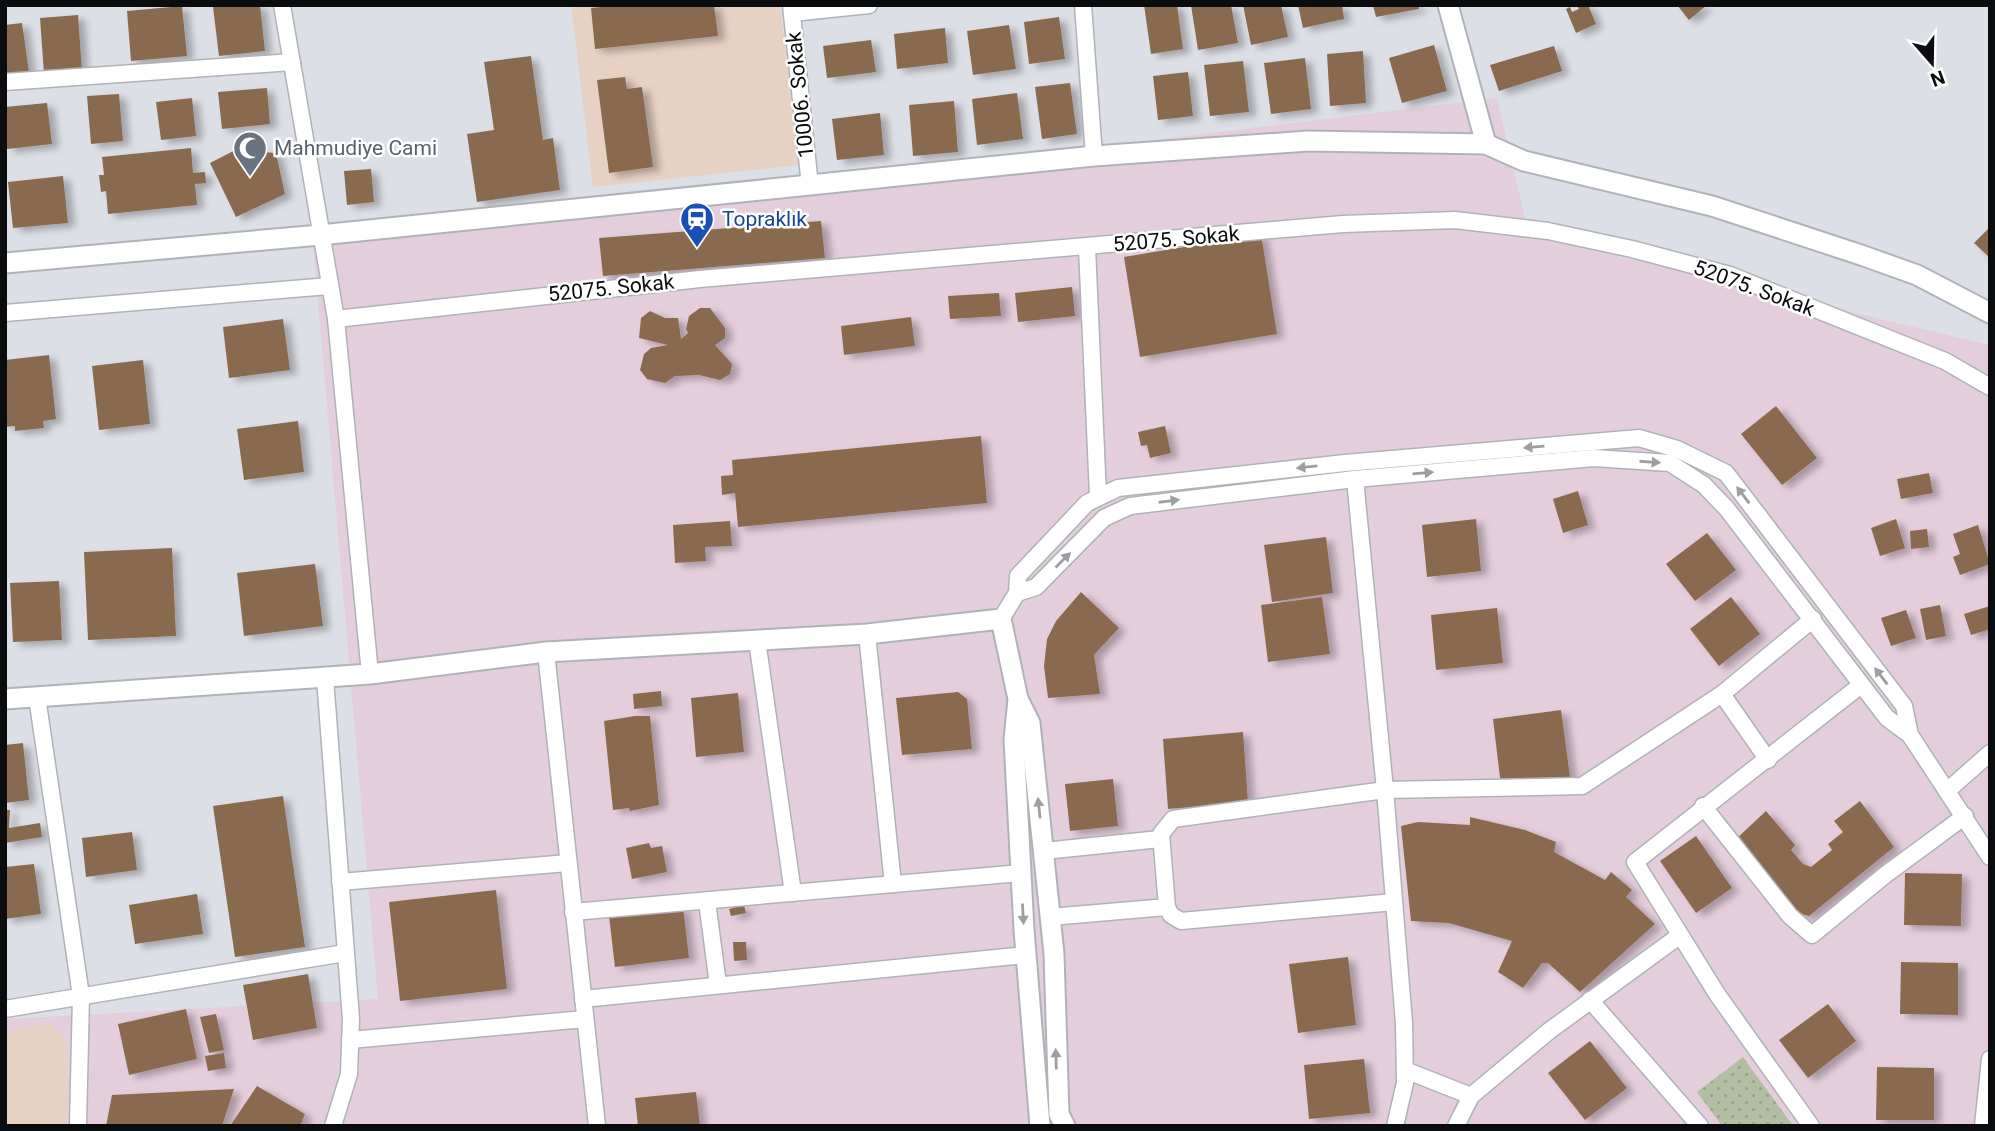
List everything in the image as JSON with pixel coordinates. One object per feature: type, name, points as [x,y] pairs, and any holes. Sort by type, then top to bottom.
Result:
[{"type":"street","points":[[282,5],[335,319],[370,674]]},
{"type":"street","points":[[791,9],[869,5]]},
{"type":"street","points":[[1083,5],[1094,156]]},
{"type":"street","points":[[1447,5],[1486,144]]},
{"type":"street","name":"10006. Sokak","points":[[791,9],[810,186]]},
{"type":"street","points":[[5,82],[292,62]]},
{"type":"street","points":[[5,263],[320,235],[1094,156],[1308,141],[1486,144],[1524,160],[1712,206],[1872,259],[1917,275],[1990,313]]},
{"type":"street","name":"52075. Sokak","points":[[335,319],[700,278],[1343,224],[1455,220],[1548,231],[1632,248],[1730,275],[1945,361],[1990,387]]},
{"type":"street","points":[[1087,247],[1098,496]]},
{"type":"street","points":[[5,313],[329,286]]},
{"type":"street","points":[[1065,1126],[1059,1114],[1050,918],[1030,723],[1018,699],[1001,620],[1017,593],[1018,576],[1077,512],[1098,496],[1129,486],[1345,463],[1639,438],[1658,442],[1726,473],[1904,706],[1910,735]]},
{"type":"street","points":[[1017,593],[1036,587],[1104,518],[1130,506],[1355,479],[1594,458],[1670,463],[1704,485],[1727,509],[1887,718],[1910,735],[1990,856]]},
{"type":"street","points":[[1355,479],[1385,790],[1405,1070],[1395,1126]]},
{"type":"street","points":[[1394,902],[1186,922],[1176,919],[1167,907],[1160,839],[1163,829],[1173,819],[1385,790],[1582,786],[1723,694],[1813,619]]},
{"type":"street","points":[[5,699],[325,678],[546,652],[867,634],[1001,620]]},
{"type":"street","points":[[867,634],[893,884]]},
{"type":"street","points":[[757,640],[793,893]]},
{"type":"street","points":[[546,652],[597,1126]]},
{"type":"street","points":[[325,678],[350,1040],[349,1074],[332,1126]]},
{"type":"street","points":[[1811,1126],[1679,936],[1635,862],[1703,806],[1768,760],[1861,685]]},
{"type":"street","points":[[1723,694],[1768,760]]},
{"type":"street","points":[[37,696],[81,996],[78,1126]]},
{"type":"street","points":[[1018,699],[1014,740],[1026,955],[1040,1126]]},
{"type":"street","points":[[1947,791],[1990,753]]},
{"type":"street","points":[[1703,806],[1790,916],[1812,935],[1965,816]]},
{"type":"street","points":[[1044,851],[1160,839]]},
{"type":"street","points":[[340,882],[568,863]]},
{"type":"street","points":[[573,912],[1021,873]]},
{"type":"street","points":[[707,901],[718,985]]},
{"type":"street","points":[[1050,918],[1167,907]]},
{"type":"street","points":[[1456,1126],[1471,1096],[1549,1031],[1679,936]]},
{"type":"street","points":[[5,1009],[345,953]]},
{"type":"street","points":[[583,999],[1026,955]]},
{"type":"street","points":[[1591,1000],[1700,1126]]},
{"type":"street","points":[[350,1040],[585,1019]]},
{"type":"street","points":[[1983,1126],[1990,1059]]},
{"type":"street","points":[[1405,1070],[1471,1096]]},
{"type":"shaded area","points":[[571,5],[780,5],[800,165],[593,187]]},
{"type":"shaded area","points":[[1497,98],[1529,235],[1990,345],[1990,1126],[5,1126],[5,1019],[378,999],[313,243]]},
{"type":"shaded area","points":[[50,1023],[67,1043],[67,1126],[5,1126],[5,1032]]},
{"type":"green space","points":[[1743,1057],[1793,1126],[1722,1126],[1697,1092]]},
{"type":"building","points":[[260,5],[265,51],[219,56],[213,7]]},
{"type":"building","points":[[621,5],[714,5],[718,36],[595,49],[591,8]]},
{"type":"building","points":[[1144,5],[1177,5],[1183,49],[1151,54]]},
{"type":"building","points":[[1191,5],[1231,5],[1238,43],[1198,50]]},
{"type":"building","points":[[1243,5],[1281,5],[1288,37],[1251,45]]},
{"type":"building","points":[[1298,5],[1342,5],[1344,19],[1303,28]]},
{"type":"building","points":[[1373,5],[1419,5],[1419,9],[1376,17]]},
{"type":"building","points":[[1577,5],[1588,5],[1596,24],[1576,33],[1566,9],[1570,7],[1572,12],[1579,9]]},
{"type":"building","points":[[1677,5],[1707,5],[1689,20]]},
{"type":"building","points":[[182,6],[187,56],[131,61],[127,11]]},
{"type":"building","points":[[78,15],[82,71],[44,74],[40,18]]},
{"type":"building","points":[[1059,17],[1065,59],[1029,64],[1024,22]]},
{"type":"building","points":[[22,23],[29,72],[5,75],[5,25]]},
{"type":"building","points":[[1009,25],[1016,69],[973,75],[967,31]]},
{"type":"building","points":[[945,28],[948,63],[897,69],[894,34]]},
{"type":"building","points":[[871,40],[876,72],[827,78],[823,46]]},
{"type":"building","points":[[1434,45],[1447,91],[1402,103],[1389,58]]},
{"type":"building","points":[[1554,46],[1562,71],[1499,91],[1490,65]]},
{"type":"building","points":[[1363,51],[1366,103],[1330,106],[1327,54]]},
{"type":"building","points":[[531,56],[543,140],[553,138],[560,190],[477,202],[467,134],[494,130],[484,62]]},
{"type":"building","points":[[1305,58],[1311,109],[1271,114],[1264,63]]},
{"type":"building","points":[[1243,61],[1249,112],[1210,116],[1204,65]]},
{"type":"building","points":[[1188,72],[1193,116],[1158,120],[1153,76]]},
{"type":"building","points":[[625,77],[627,89],[642,87],[653,167],[609,173],[597,80]]},
{"type":"building","points":[[1070,83],[1077,134],[1042,139],[1035,87]]},
{"type":"building","points":[[267,88],[270,124],[222,129],[218,92]]},
{"type":"building","points":[[1017,93],[1023,139],[977,145],[972,99]]},
{"type":"building","points":[[119,94],[123,141],[91,144],[87,96]]},
{"type":"building","points":[[192,98],[196,136],[161,140],[156,102]]},
{"type":"building","points":[[954,101],[958,152],[913,156],[909,105]]},
{"type":"building","points":[[47,103],[52,144],[7,149],[5,107]]},
{"type":"building","points":[[880,113],[884,155],[837,160],[832,119]]},
{"type":"building","name":"Mahmudiye Cami","points":[[253,141],[261,152],[276,153],[285,194],[236,217],[210,163]]},
{"type":"building","points":[[191,148],[193,173],[205,172],[206,183],[195,184],[197,205],[108,214],[106,191],[101,192],[99,175],[104,175],[102,157]]},
{"type":"building","points":[[371,169],[374,202],[347,205],[344,171]]},
{"type":"building","points":[[63,176],[68,223],[13,228],[8,182]]},
{"type":"building","name":"Topraklık","points":[[821,221],[825,258],[603,276],[599,238]]},
{"type":"building","points":[[1990,227],[1990,258],[1974,243]]},
{"type":"building","points":[[1261,234],[1277,334],[1140,357],[1124,257]]},
{"type":"building","points":[[1072,287],[1075,316],[1018,322],[1015,293]]},
{"type":"building","points":[[999,293],[1001,316],[950,319],[948,296]]},
{"type":"building","points":[[700,308],[710,308],[725,328],[725,338],[715,345],[732,364],[730,374],[720,380],[699,375],[675,376],[665,383],[647,379],[640,370],[644,354],[651,348],[668,345],[639,338],[641,318],[650,311],[665,318],[678,318],[681,339],[688,333],[686,329],[689,316]]},
{"type":"building","points":[[911,317],[915,346],[844,355],[841,326]]},
{"type":"building","points":[[283,319],[290,370],[229,378],[223,327]]},
{"type":"building","points":[[49,355],[56,419],[43,421],[44,428],[15,431],[15,426],[5,427],[5,360]]},
{"type":"building","points":[[143,360],[150,424],[99,430],[92,366]]},
{"type":"building","points":[[1776,406],[1817,458],[1782,485],[1741,434]]},
{"type":"building","points":[[298,421],[304,472],[244,480],[237,429]]},
{"type":"building","points":[[1165,426],[1171,453],[1150,458],[1147,445],[1141,446],[1138,432]]},
{"type":"building","points":[[981,436],[987,503],[738,527],[735,493],[722,495],[721,476],[733,475],[732,460]]},
{"type":"building","points":[[1929,473],[1933,493],[1901,499],[1897,479]]},
{"type":"building","points":[[1578,491],[1588,525],[1563,533],[1553,499]]},
{"type":"building","points":[[1476,519],[1481,571],[1427,577],[1422,525]]},
{"type":"building","points":[[1896,519],[1905,548],[1880,556],[1871,528]]},
{"type":"building","points":[[730,521],[732,546],[705,547],[706,561],[675,563],[673,525]]},
{"type":"building","points":[[1978,525],[1990,564],[1960,575],[1953,557],[1960,554],[1953,534]]},
{"type":"building","points":[[1927,529],[1929,547],[1911,549],[1910,531]]},
{"type":"building","points":[[1707,533],[1736,570],[1695,601],[1666,564]]},
{"type":"building","points":[[1326,537],[1333,593],[1272,602],[1264,545]]},
{"type":"building","points":[[172,548],[176,636],[88,640],[84,552]]},
{"type":"building","points":[[315,564],[323,626],[244,636],[237,573]]},
{"type":"building","points":[[59,581],[62,640],[13,642],[10,583]]},
{"type":"building","points":[[1081,592],[1119,628],[1094,655],[1100,694],[1048,698],[1044,666],[1047,639],[1056,621]]},
{"type":"building","points":[[1322,597],[1330,654],[1268,662],[1261,605]]},
{"type":"building","points":[[1731,597],[1760,634],[1719,666],[1690,629]]},
{"type":"building","points":[[1940,605],[1946,636],[1926,640],[1920,609]]},
{"type":"building","points":[[1990,606],[1990,629],[1971,635],[1964,614]]},
{"type":"building","points":[[1497,608],[1503,663],[1436,670],[1431,615]]},
{"type":"building","points":[[1906,610],[1916,638],[1891,646],[1881,618]]},
{"type":"building","points":[[661,691],[662,706],[634,709],[633,694]]},
{"type":"building","points":[[958,692],[967,699],[972,749],[902,755],[896,698]]},
{"type":"building","points":[[738,693],[744,752],[696,757],[691,698]]},
{"type":"building","points":[[1561,710],[1570,777],[1501,786],[1493,719]]},
{"type":"building","points":[[650,716],[659,805],[630,811],[629,808],[613,810],[604,721]]},
{"type":"building","points":[[1243,732],[1248,802],[1168,809],[1163,739]]},
{"type":"building","points":[[23,743],[29,800],[5,803],[5,745]]},
{"type":"building","points":[[1113,779],[1118,826],[1070,831],[1065,784]]},
{"type":"building","points":[[283,796],[305,947],[235,957],[213,806]]},
{"type":"building","points":[[1860,801],[1894,847],[1809,916],[1798,913],[1735,840],[1766,811],[1795,845],[1791,850],[1803,864],[1811,867],[1832,850],[1828,844],[1843,832],[1834,821]]},
{"type":"building","points":[[5,810],[10,810],[9,828],[40,823],[42,837],[5,843]]},
{"type":"building","points":[[1470,817],[1525,830],[1556,842],[1554,852],[1605,880],[1611,872],[1632,890],[1626,897],[1655,924],[1580,992],[1548,963],[1542,963],[1523,988],[1498,972],[1512,941],[1449,923],[1411,921],[1401,826],[1418,822],[1470,825]]},
{"type":"building","points":[[132,832],[137,870],[86,877],[82,838]]},
{"type":"building","points":[[1696,836],[1732,888],[1696,913],[1660,861]]},
{"type":"building","points":[[649,843],[651,848],[662,846],[667,872],[632,879],[626,848]]},
{"type":"building","points":[[34,864],[41,914],[5,919],[5,867]]},
{"type":"building","points":[[1905,873],[1962,874],[1961,926],[1904,925]]},
{"type":"building","points":[[496,890],[507,989],[400,1001],[389,902]]},
{"type":"building","points":[[197,894],[203,934],[135,944],[129,905]]},
{"type":"building","points":[[744,905],[746,913],[731,916],[729,909]]},
{"type":"building","points":[[683,907],[689,958],[615,967],[609,916]]},
{"type":"building","points":[[733,942],[746,942],[747,960],[734,961]]},
{"type":"building","points":[[1348,957],[1356,1025],[1298,1033],[1289,964]]},
{"type":"building","points":[[1901,962],[1958,963],[1958,1015],[1900,1014]]},
{"type":"building","points":[[308,974],[317,1028],[253,1040],[243,985]]},
{"type":"building","points":[[1828,1004],[1856,1041],[1808,1078],[1779,1040]]},
{"type":"building","points":[[186,1009],[197,1059],[129,1075],[118,1024]]},
{"type":"building","points":[[216,1014],[224,1050],[209,1053],[200,1017]]},
{"type":"building","points":[[1590,1041],[1627,1088],[1585,1120],[1548,1073]]},
{"type":"building","points":[[224,1053],[226,1068],[208,1071],[205,1056]]},
{"type":"building","points":[[1364,1059],[1370,1113],[1309,1119],[1304,1065]]},
{"type":"building","points":[[1877,1067],[1934,1068],[1934,1120],[1876,1120]]},
{"type":"building","points":[[257,1086],[305,1114],[300,1126],[230,1126]]},
{"type":"building","points":[[234,1089],[222,1126],[106,1126],[112,1095]]},
{"type":"building","points":[[696,1092],[700,1126],[638,1126],[635,1098]]},
{"type":"place","name":"Mahmudiye Cami","points":[[250,178]]},
{"type":"place","name":"Topraklık","points":[[697,249]]}]
